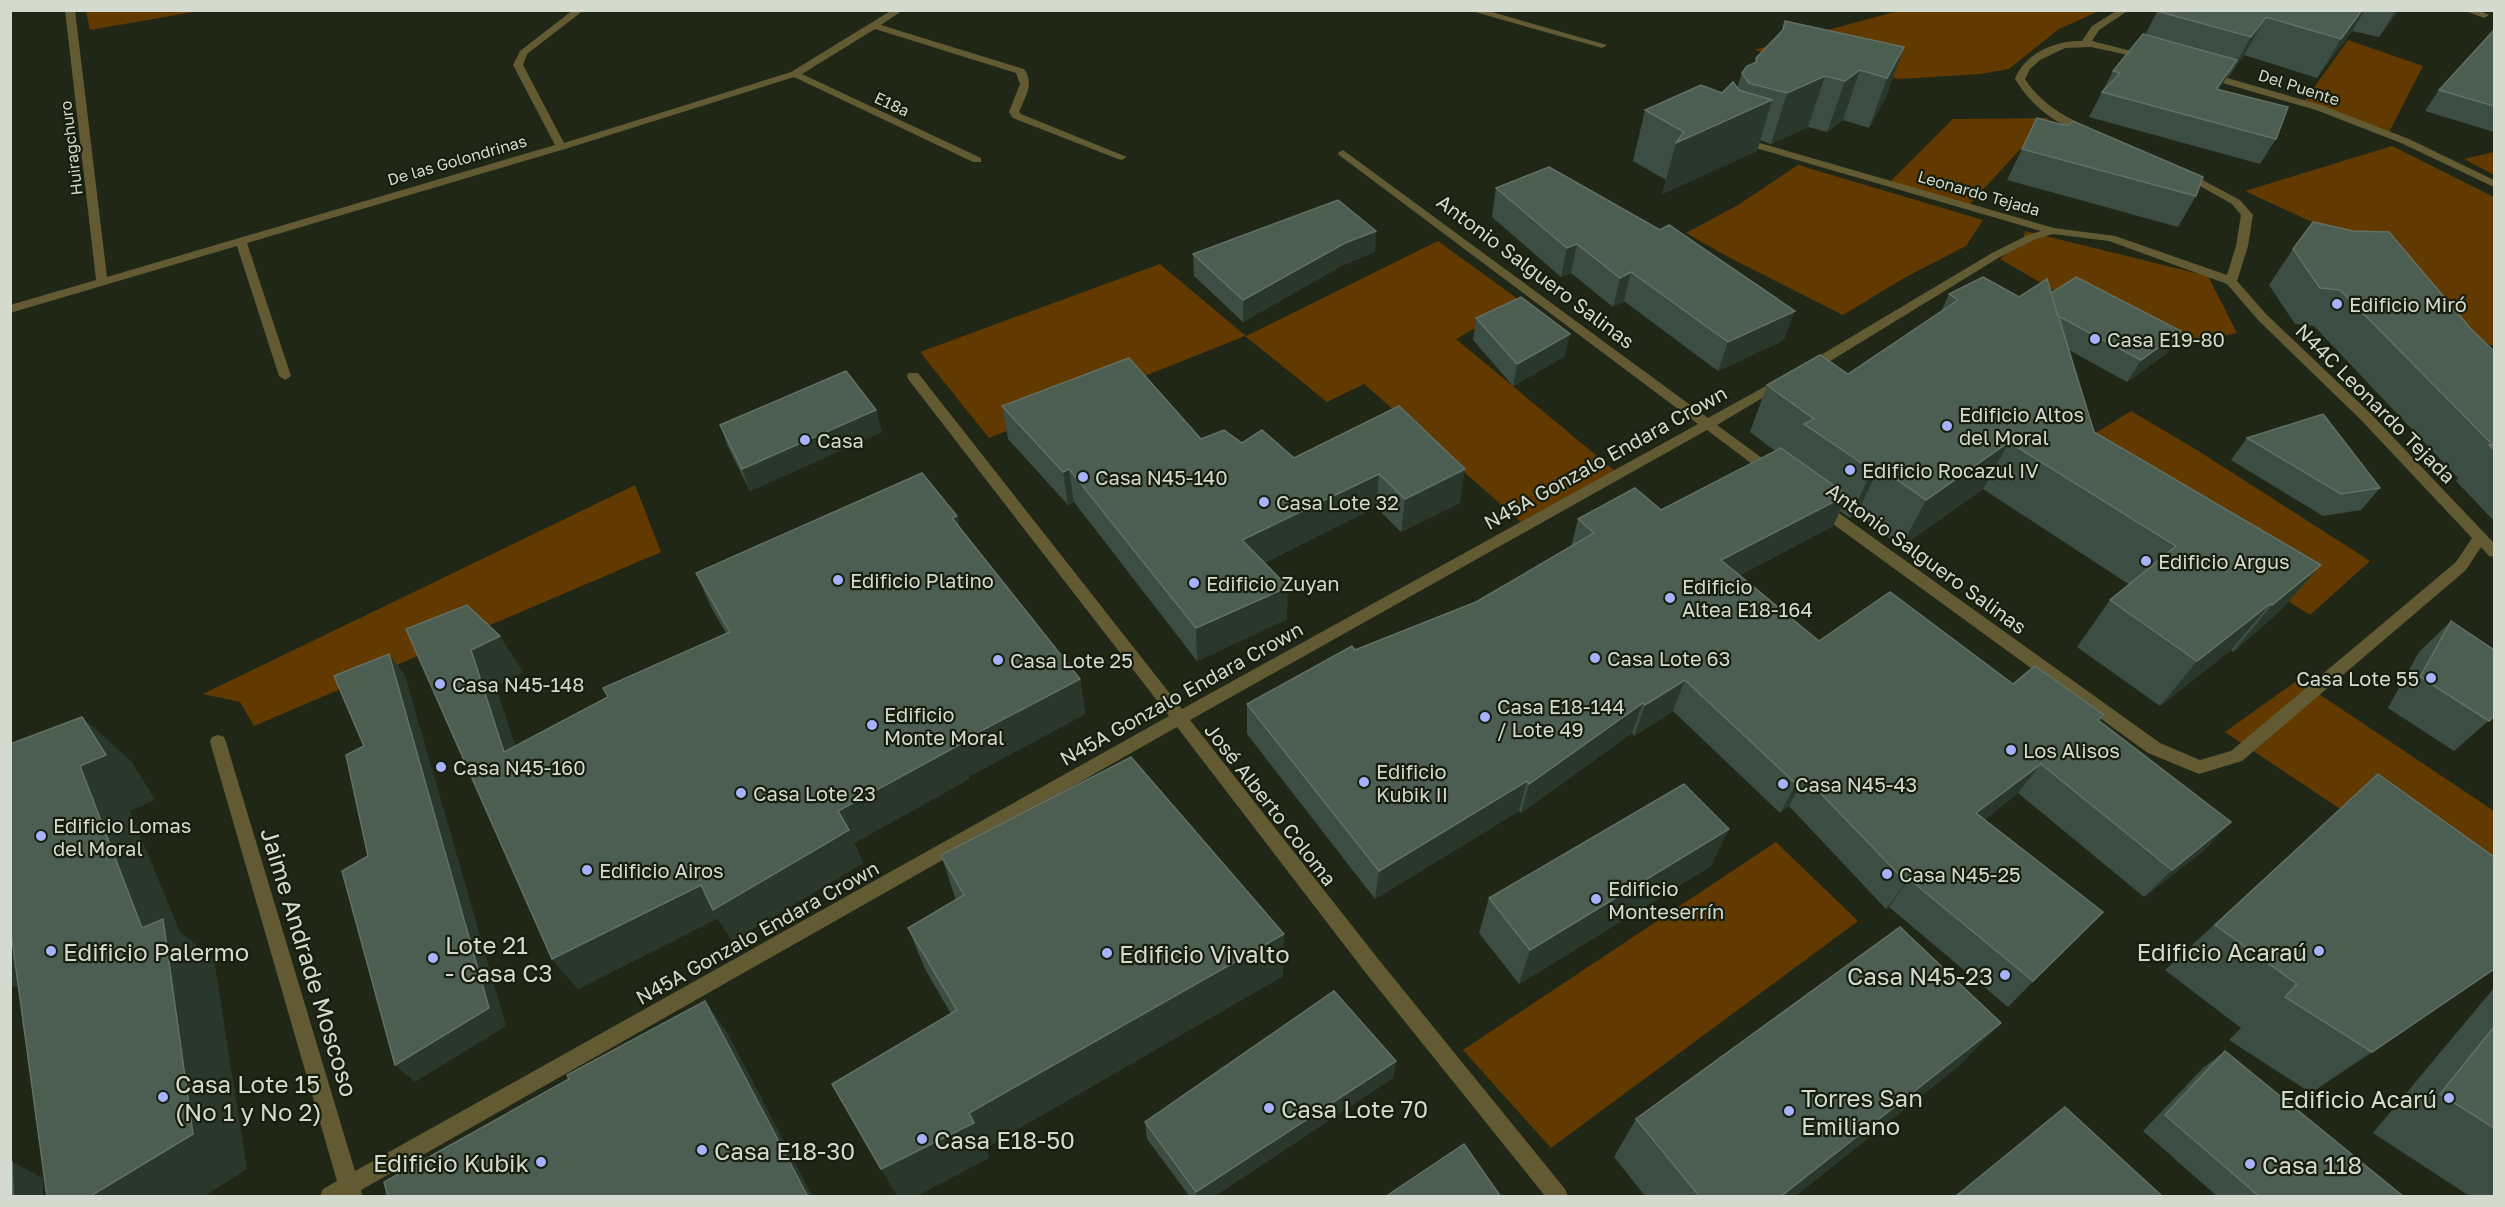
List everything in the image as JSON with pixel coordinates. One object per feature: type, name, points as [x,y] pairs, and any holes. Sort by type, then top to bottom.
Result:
[{"type":"street","name":"Huiragchuro","points":[[70,10],[102,282]]},
{"type":"street","points":[[561,147],[518,65],[523,52],[580,10]]},
{"type":"street","name":"De las Golondrinas","points":[[10,309],[561,147],[795,74],[899,10]]},
{"type":"street","points":[[1472,10],[1602,45]]},
{"type":"street","points":[[2086,43],[2095,28],[2125,10]]},
{"type":"street","points":[[2468,10],[2484,15]]},
{"type":"street","points":[[875,26],[1020,70],[1025,75],[1026,81],[1015,109],[1017,116],[1122,157]]},
{"type":"street","points":[[2105,139],[2055,117],[2030,96],[2020,79],[2023,69],[2047,50],[2086,43],[2160,61]]},
{"type":"street","name":"Del Puente","points":[[2192,70],[2320,108],[2405,141],[2494,184]]},
{"type":"street","name":"E18a","points":[[795,74],[976,160]]},
{"type":"street","name":"Leonardo Tejada","points":[[1729,137],[2053,231],[2110,238],[2231,281]]},
{"type":"street","name":"Antonio Salguero Salinas","points":[[1343,153],[1780,477]]},
{"type":"street","points":[[2171,168],[2219,191],[2236,202],[2247,215],[2242,246],[2231,281]]},
{"type":"street","name":"N45A Gonzalo Endara Crown","points":[[330,1197],[351,1191],[1178,718],[1832,355],[1996,255],[2032,237],[2053,231]]},
{"type":"street","points":[[242,241],[285,376]]},
{"type":"street","name":"N44C Leonardo Tejada","points":[[2231,281],[2262,317],[2366,417],[2494,552]]},
{"type":"street","name":"José Alberto Coloma","points":[[913,376],[1372,966],[1558,1197]]},
{"type":"street","name":"Antonio Salguero Salinas","points":[[1809,498],[2154,748],[2199,767],[2236,756],[2461,566],[2480,537]]},
{"type":"street","name":"Jaime Andrade Moscoso","points":[[218,741],[351,1191]]},
{"type":"shaded area","points":[[86,10],[199,11],[90,30]]},
{"type":"shaded area","points":[[1898,11],[2099,11],[2059,29],[2009,69],[1980,74],[1900,79],[1754,50]]},
{"type":"shaded area","points":[[2348,40],[2423,66],[2388,134],[2303,103]]},
{"type":"shaded area","points":[[2049,118],[1969,205],[1890,182],[1953,119]]},
{"type":"shaded area","points":[[2392,146],[2494,197],[2494,345],[2489,345],[2383,255],[2245,191]]},
{"type":"shaded area","points":[[2494,152],[2494,175],[2464,159]]},
{"type":"shaded area","points":[[1798,165],[1983,220],[1966,246],[1904,278],[1843,315],[1686,233],[1738,205]]},
{"type":"shaded area","points":[[2025,231],[2208,276],[2237,333],[2157,350],[2000,259],[2023,240]]},
{"type":"shaded area","points":[[1438,241],[1522,302],[1456,339],[1615,471],[1521,522],[1364,384],[1327,402],[1245,336],[989,438],[920,352],[1160,264],[1246,336]]},
{"type":"shaded area","points":[[2131,411],[2197,450],[2370,561],[2310,615],[2059,456]]},
{"type":"shaded area","points":[[635,485],[661,552],[254,726],[240,702],[203,694]]},
{"type":"shaded area","points":[[2298,680],[2494,811],[2494,912],[2225,732]]},
{"type":"shaded area","points":[[1776,842],[1858,921],[1551,1148],[1463,1050]]},
{"type":"building","points":[[2158,10],[2362,10],[2341,39],[2266,17],[2251,37]]},
{"type":"building","points":[[1785,21],[1904,47],[1887,78],[1860,70],[1845,81],[1825,76],[1787,93],[1749,83],[1742,73],[1747,66],[1757,62],[1756,58],[1783,30]]},
{"type":"building","points":[[2494,30],[2494,106],[2439,90]]},
{"type":"building","points":[[2143,34],[2237,60],[2216,89],[2288,107],[2276,139],[2102,92],[2120,73],[2113,71]]},
{"type":"building","points":[[1733,82],[1739,90],[1772,100],[1676,143],[1684,132],[1645,110],[1701,85],[1722,93]]},
{"type":"building","points":[[2037,118],[2067,126],[2073,121],[2203,177],[2196,196],[2022,149]]},
{"type":"building","points":[[1549,167],[1660,230],[1669,225],[1795,311],[1728,342],[1631,272],[1620,278],[1577,244],[1567,248],[1496,188]]},
{"type":"building","points":[[1338,200],[1376,231],[1345,243],[1243,300],[1193,254]]},
{"type":"building","points":[[2313,222],[2353,231],[2389,232],[2471,329],[2494,351],[2494,450],[2489,445],[2493,445],[2340,290],[2320,288],[2293,249]]},
{"type":"building","points":[[1983,277],[2019,297],[2047,279],[2094,432],[2321,565],[2197,661],[2110,600],[2176,546],[2009,442],[1926,500],[1879,467],[1872,470],[1804,424],[1814,419],[1767,385],[1820,355],[1848,374],[1958,300],[1949,294]]},
{"type":"building","points":[[2076,277],[2181,331],[2141,360],[2058,316],[2051,293]]},
{"type":"building","points":[[1521,297],[1570,334],[1517,364],[1476,318]]},
{"type":"building","points":[[1129,358],[1201,439],[1224,430],[1242,443],[1262,430],[1294,458],[1399,406],[1465,469],[1405,499],[1379,474],[1242,540],[1288,587],[1196,628],[1069,469],[1063,472],[1002,406]]},
{"type":"building","points":[[846,371],[876,410],[742,469],[720,425]]},
{"type":"building","points":[[2323,414],[2380,488],[2341,494],[2247,438]]},
{"type":"building","points":[[1781,448],[1847,495],[1721,560],[1819,641],[1890,592],[2013,684],[2035,666],[2104,715],[2098,720],[2231,822],[2172,870],[2041,764],[1976,813],[2103,912],[2033,981],[1909,879],[1906,882],[1805,777],[1796,784],[1685,680],[1645,705],[1643,703],[1529,784],[1527,781],[1379,871],[1247,704],[1352,646],[1355,650],[1476,602],[1594,533],[1578,519],[1635,488],[1661,510]]},
{"type":"building","points":[[922,473],[957,516],[952,518],[1080,679],[958,743],[959,745],[838,811],[849,830],[713,910],[701,885],[552,959],[406,629],[467,605],[500,636],[471,650],[504,752],[608,697],[603,688],[730,632],[696,573]]},
{"type":"building","points":[[2451,621],[2494,650],[2494,716],[2489,721],[2420,677]]},
{"type":"building","points":[[389,654],[489,1008],[395,1065],[342,871],[368,856],[346,755],[364,746],[334,676]]},
{"type":"building","points":[[82,717],[106,755],[80,766],[142,928],[163,919],[193,1134],[89,1197],[47,1197],[10,925],[10,744]]},
{"type":"building","name":"Edificio Vivalto","points":[[1131,757],[1284,934],[969,1113],[974,1123],[881,1169],[832,1084],[957,1010],[908,928],[964,895],[941,855]]},
{"type":"building","name":"Edificio Acaraú","points":[[2378,774],[2494,857],[2494,969],[2372,1052],[2285,997],[2297,984],[2215,925]]},
{"type":"building","points":[[1684,784],[1729,829],[1530,950],[1489,898]]},
{"type":"building","name":"Torres San Emiliano","points":[[1900,927],[2001,1023],[1780,1197],[1700,1197],[1636,1119]]},
{"type":"building","name":"Casa Lote 70","points":[[1334,991],[1396,1061],[1196,1192],[1145,1122]]},
{"type":"building","points":[[705,1001],[808,1197],[388,1197],[384,1182],[569,1079],[567,1075]]},
{"type":"building","points":[[2494,1027],[2494,1128],[2440,1094]]},
{"type":"building","name":"Casa 118","points":[[2225,1051],[2404,1197],[2260,1197],[2165,1115]]},
{"type":"building","points":[[2065,1107],[2163,1197],[1955,1197]]},
{"type":"building","points":[[1464,1144],[1501,1197],[1385,1197]]},
{"type":"building","points":[[12,1162],[13,1197],[10,1197],[10,1163]]},
{"type":"place","name":"Edificio Miró","points":[[2337,304]]},
{"type":"place","name":"Casa E19-80","points":[[2095,339]]},
{"type":"place","name":"Edificio Altos del Moral","points":[[1947,426]]},
{"type":"place","name":"Casa","points":[[805,440]]},
{"type":"place","name":"Edificio Rocazul IV","points":[[1850,470]]},
{"type":"place","name":"Casa N45-140","points":[[1083,477]]},
{"type":"place","name":"Casa Lote 32","points":[[1264,502]]},
{"type":"place","name":"Edificio Argus","points":[[2146,561]]},
{"type":"place","name":"Edificio Platino","points":[[838,580]]},
{"type":"place","name":"Edificio Zuyan","points":[[1194,583]]},
{"type":"place","name":"Edificio Altea E18-164","points":[[1670,598]]},
{"type":"place","name":"Casa Lote 63","points":[[1595,658]]},
{"type":"place","name":"Casa Lote 25","points":[[998,660]]},
{"type":"place","name":"Casa Lote 55","points":[[2431,678]]},
{"type":"place","name":"Casa N45-148","points":[[440,684]]},
{"type":"place","name":"Casa E18-144 / Lote 49","points":[[1485,717]]},
{"type":"place","name":"Edificio Monte Moral","points":[[872,725]]},
{"type":"place","name":"Los Alisos","points":[[2011,750]]},
{"type":"place","name":"Casa N45-160","points":[[441,767]]},
{"type":"place","name":"Edificio Kubik II","points":[[1364,782]]},
{"type":"place","name":"Casa N45-43","points":[[1783,784]]},
{"type":"place","name":"Casa Lote 23","points":[[741,793]]},
{"type":"place","name":"Edificio Lomas del Moral","points":[[41,836]]},
{"type":"place","name":"Edificio Airos","points":[[587,870]]},
{"type":"place","name":"Casa N45-25","points":[[1887,874]]},
{"type":"place","name":"Edificio Monteserrín","points":[[1596,899]]},
{"type":"place","name":"Edificio Palermo","points":[[51,951]]},
{"type":"place","name":"Edificio Acaraú","points":[[2319,951]]},
{"type":"place","name":"Edificio Vivalto","points":[[1107,953]]},
{"type":"place","name":"Lote 21 - Casa C3","points":[[433,958]]},
{"type":"place","name":"Casa N45-23","points":[[2005,975]]},
{"type":"place","name":"Casa Lote 15 (No 1 y No 2)","points":[[163,1097]]},
{"type":"place","name":"Edificio Acarú","points":[[2449,1098]]},
{"type":"place","name":"Casa Lote 70","points":[[1269,1108]]},
{"type":"place","name":"Torres San Emiliano","points":[[1789,1111]]},
{"type":"place","name":"Casa E18-50","points":[[922,1139]]},
{"type":"place","name":"Casa E18-30","points":[[702,1150]]},
{"type":"place","name":"Edificio Kubik","points":[[541,1162]]},
{"type":"place","name":"Casa 118","points":[[2250,1164]]}]
